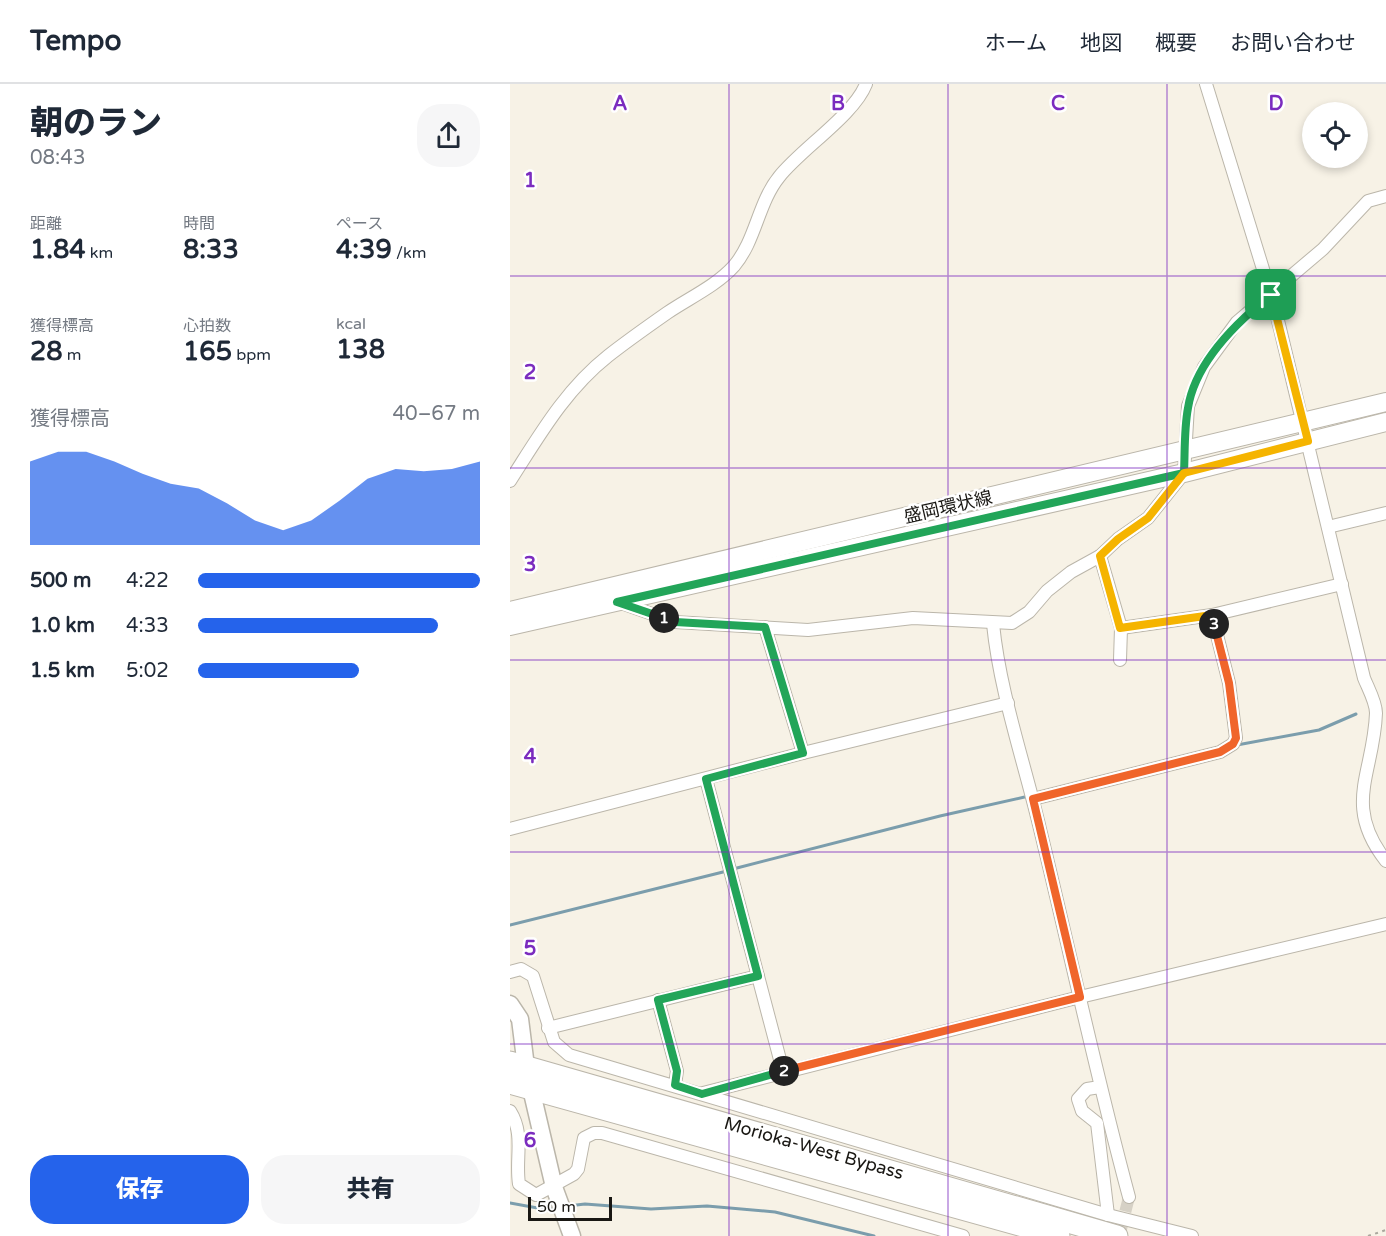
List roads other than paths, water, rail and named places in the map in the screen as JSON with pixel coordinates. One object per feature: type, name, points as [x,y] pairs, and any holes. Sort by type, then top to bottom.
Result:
[{"type":"highway","name":"Morioka-West Bypass","points":[[518,1065],[1117,1236]]},
{"type":"highway","name":"Morioka-West Bypass","points":[[510,1083],[1059,1236]]},
{"type":"main road","name":"盛岡環状線","points":[[510,626],[1184,473],[1386,402]]},
{"type":"main road","name":"盛岡環状線","points":[[510,611],[1185,450],[1386,422]]},
{"type":"street","points":[[510,481],[566,395],[588,373],[666,314],[721,278],[735,265],[750,241],[768,195],[779,177],[850,107],[866,84]]},
{"type":"street","points":[[1206,84],[1271,295],[1364,678],[1381,710],[1361,806],[1373,844],[1386,861]]},
{"type":"street","points":[[617,602],[675,622],[808,630],[913,618],[993,624],[1012,623],[1029,612],[1047,591],[1071,572],[1100,556],[1118,539],[1148,518],[1184,473],[1188,406],[1204,367],[1237,322],[1323,249],[1368,201],[1386,196]]},
{"type":"street","points":[[1328,527],[1386,513]]},
{"type":"street","points":[[1100,556],[1120,628],[1119,660]]},
{"type":"street","points":[[1120,628],[1212,615],[1342,584]]},
{"type":"street","points":[[1033,799],[1220,752],[1233,744],[1236,738],[1232,701],[1212,615]]},
{"type":"street","points":[[993,624],[996,658],[1033,799],[1100,1087],[1129,1197]]},
{"type":"street","points":[[765,627],[803,753]]},
{"type":"street","points":[[510,829],[803,753],[1008,703]]},
{"type":"street","points":[[706,779],[783,1071]]},
{"type":"street","points":[[702,1094],[783,1071],[1080,997],[1386,924]]},
{"type":"street","points":[[510,972],[521,969],[533,976],[554,1042],[569,1054],[1108,1215],[1192,1236]]},
{"type":"street","points":[[548,1028],[758,976]]},
{"type":"street","points":[[658,1000],[677,1071],[675,1085]]},
{"type":"street","points":[[510,1004],[520,1019],[518,1065],[532,1089],[554,1187],[572,1236]]},
{"type":"street","points":[[1100,1087],[1087,1089],[1078,1099],[1082,1111],[1097,1123],[1108,1215]]},
{"type":"street","points":[[510,1111],[517,1122],[520,1146],[516,1168],[519,1184],[536,1195],[554,1187],[578,1169],[584,1138],[594,1133],[602,1133],[963,1236]]},
{"type":"waterway","points":[[1237,745],[1319,730],[1356,714]]},
{"type":"waterway","points":[[733,869],[940,816],[1029,796]]},
{"type":"waterway","points":[[510,925],[727,871]]},
{"type":"waterway","points":[[510,1203],[543,1209],[555,1208]]},
{"type":"waterway","points":[[568,1206],[585,1204],[651,1209],[707,1206],[775,1212],[874,1236]]},
{"type":"tunnel","points":[[1121,1229],[1129,1197]]}]
